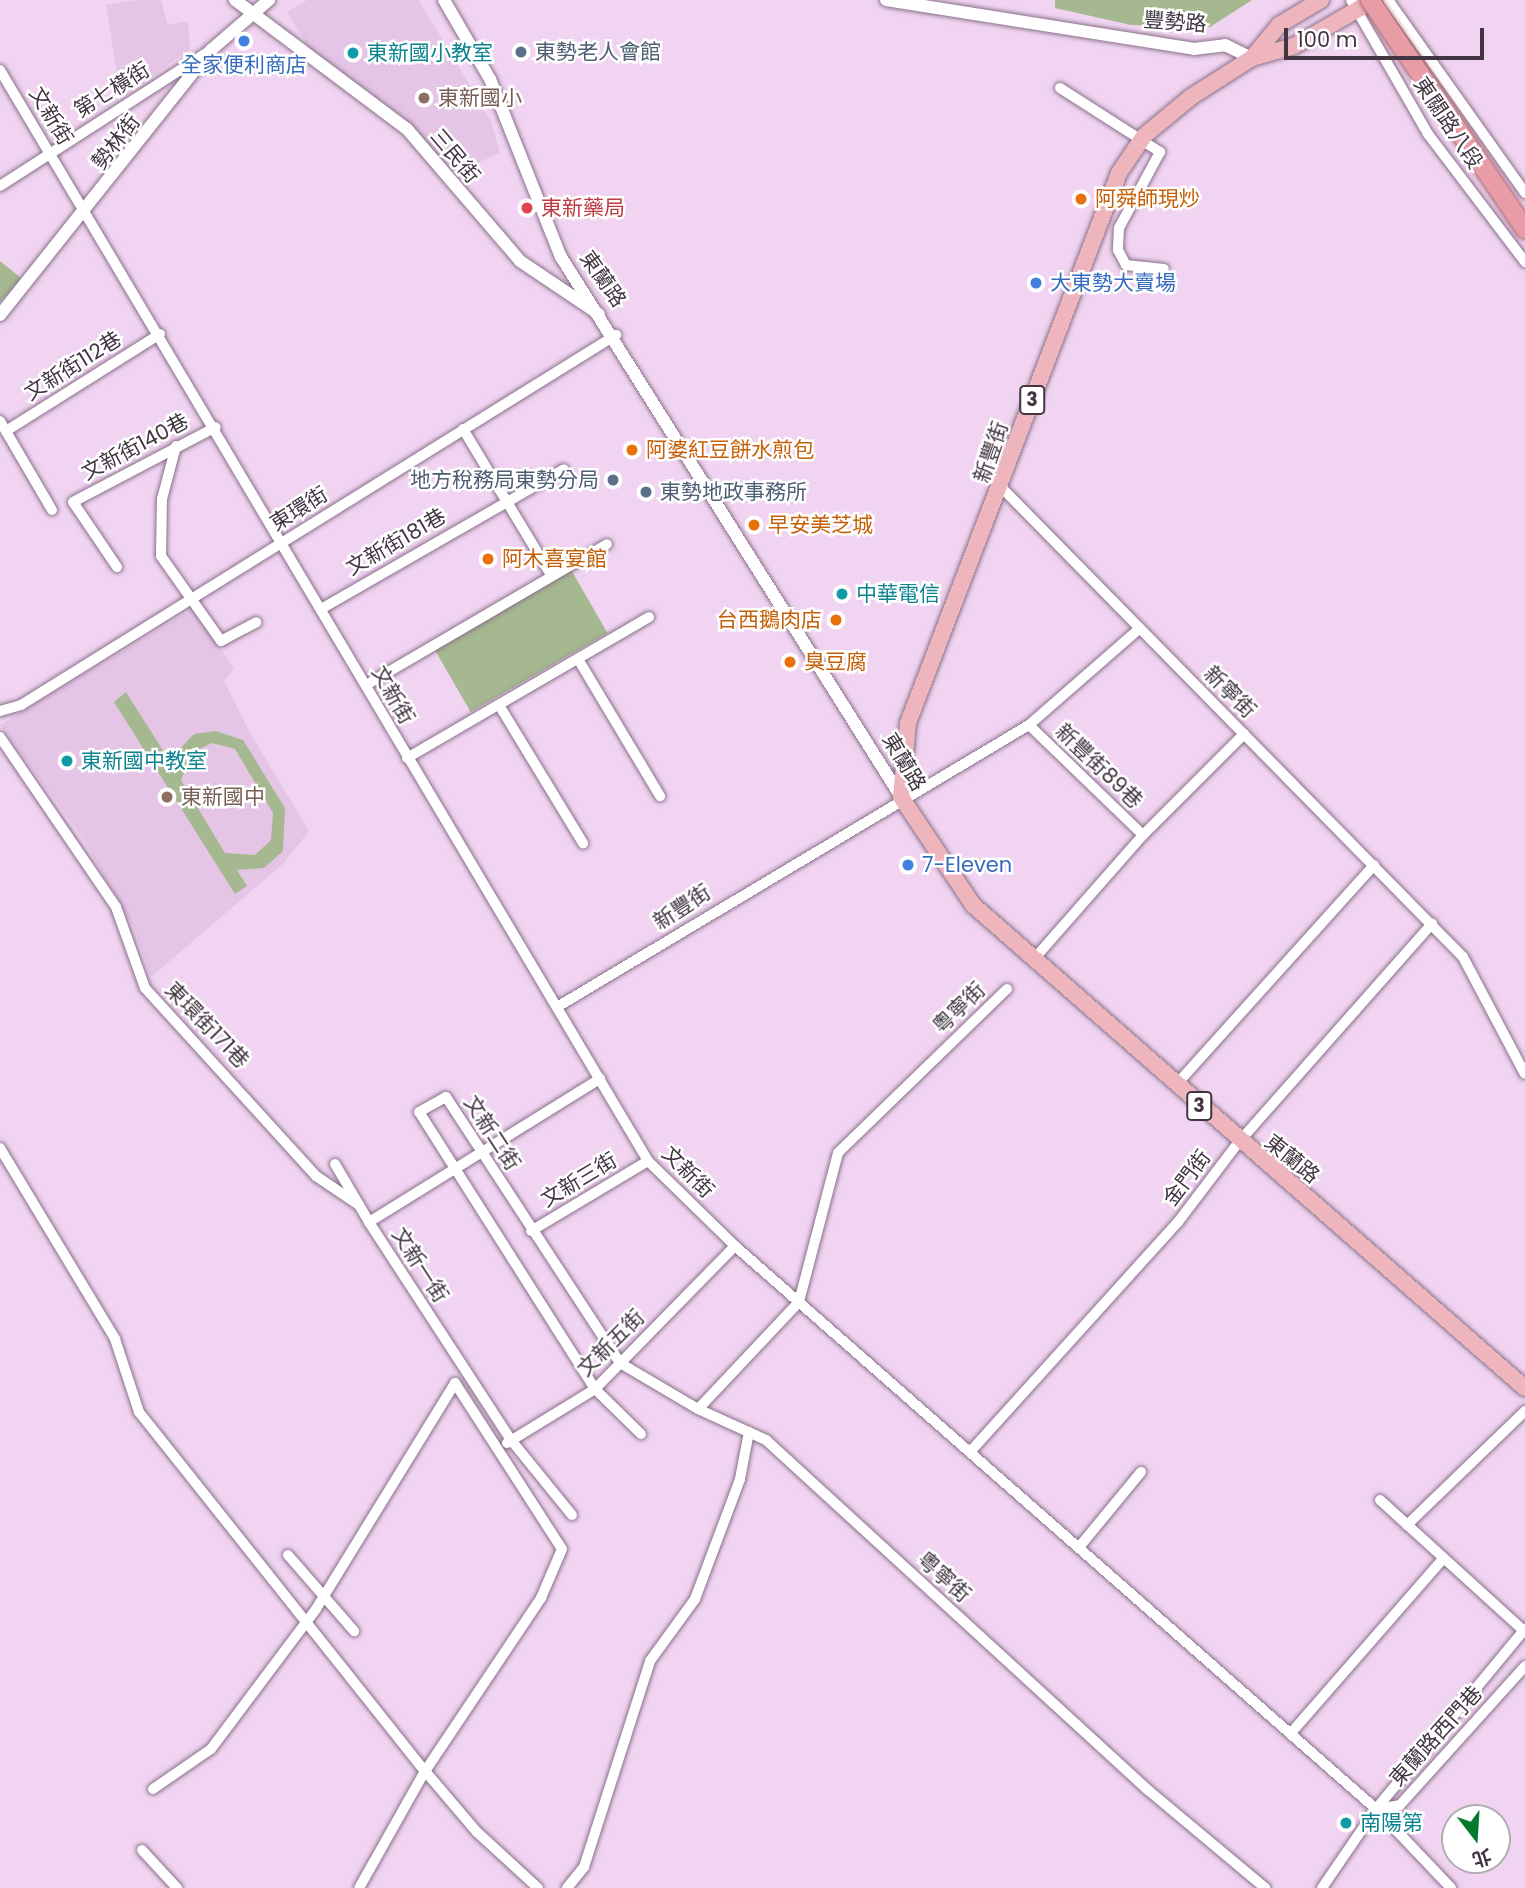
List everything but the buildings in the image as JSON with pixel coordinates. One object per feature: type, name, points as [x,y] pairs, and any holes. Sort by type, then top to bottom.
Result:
[{"type":"highway","points":[[1372,0],[1525,229]]},
{"type":"main road","name":"3","points":[[1252,58],[1279,26],[1321,0]]},
{"type":"main road","name":"3","points":[[1252,58],[1294,46],[1352,6],[1372,0]]},
{"type":"main road","name":"新豐街","points":[[901,797],[908,723],[1001,487],[1119,173],[1144,136],[1252,58]]},
{"type":"main road","name":"東蘭路","points":[[901,797],[973,905],[1238,1143],[1525,1388]]},
{"type":"street","name":"三民街","points":[[234,0],[407,130],[520,261],[606,318]]},
{"type":"street","name":"勢林街","points":[[0,315],[86,212],[211,50],[251,11],[269,0]]},
{"type":"street","name":"東蘭路","points":[[443,0],[490,79],[561,257],[606,318],[901,797]]},
{"type":"street","name":"豐勢路","points":[[886,0],[1194,49],[1225,45],[1252,58]]},
{"type":"street","name":"東關路八段","points":[[1388,0],[1525,193]]},
{"type":"street","name":"東關路八段","points":[[1352,6],[1428,134],[1525,262]]},
{"type":"street","name":"第七橫街","points":[[0,186],[211,50]]},
{"type":"street","name":"文新街","points":[[0,70],[216,427],[407,758],[648,1161],[735,1246],[799,1302]]},
{"type":"street","points":[[1060,88],[1144,136],[1160,152],[1119,228],[1118,250],[1126,265],[1164,268]]},
{"type":"street","name":"文新街112巷","points":[[3,426],[160,334]]},
{"type":"street","name":"東環街","points":[[0,711],[21,705],[616,335]]},
{"type":"street","points":[[3,426],[52,510]]},
{"type":"street","name":"文新街140巷","points":[[117,567],[73,502],[216,427]]},
{"type":"street","points":[[463,429],[550,573]]},
{"type":"street","points":[[176,446],[162,499],[161,556],[220,641],[256,622]]},
{"type":"street","name":"文新街181巷","points":[[321,609],[564,469]]},
{"type":"street","name":"新寧街","points":[[1001,487],[1432,924]]},
{"type":"street","points":[[366,685],[550,573],[607,544]]},
{"type":"street","points":[[407,758],[649,617]]},
{"type":"street","name":"新豐街","points":[[557,1007],[901,797],[1030,725],[1140,628]]},
{"type":"street","points":[[578,659],[660,796]]},
{"type":"street","points":[[499,705],[583,843]]},
{"type":"street","name":"新豐街89巷","points":[[1030,725],[1143,835]]},
{"type":"street","points":[[1034,959],[1143,835],[1244,734]]},
{"type":"street","name":"東環街171巷","points":[[0,737],[116,907],[145,988],[316,1176],[359,1205]]},
{"type":"street","points":[[1176,1085],[1374,866]]},
{"type":"street","points":[[1432,924],[1463,957],[1525,1074]]},
{"type":"street","name":"金門街","points":[[970,1452],[1178,1222],[1238,1143],[1432,924]]},
{"type":"street","name":"粵寧街","points":[[1007,989],[838,1153],[799,1302],[698,1409],[766,1440],[1148,1790],[1265,1888]]},
{"type":"street","name":"文新一街","points":[[572,1515],[511,1440],[369,1222],[600,1079]]},
{"type":"street","name":"文新二街","points":[[640,1434],[595,1389],[419,1112],[446,1097],[531,1231],[620,1363],[698,1409]]},
{"type":"street","points":[[0,1148],[115,1339],[139,1412],[425,1771],[538,1888]]},
{"type":"street","name":"文新三街","points":[[531,1231],[648,1161]]},
{"type":"street","points":[[335,1164],[369,1222]]},
{"type":"street","name":"文新五街","points":[[498,1448],[595,1389],[735,1246]]},
{"type":"street","points":[[799,1302],[1080,1546],[1376,1809],[1451,1888]]},
{"type":"street","points":[[153,1789],[211,1749],[306,1622],[454,1383],[562,1549],[541,1598],[425,1771],[359,1888]]},
{"type":"street","points":[[1407,1525],[1525,1410]]},
{"type":"street","points":[[567,1888],[584,1867],[650,1661],[695,1599],[740,1479],[749,1432]]},
{"type":"street","points":[[1080,1546],[1141,1472]]},
{"type":"street","points":[[1376,1809],[1525,1631],[1502,1605],[1441,1561],[1380,1500]]},
{"type":"street","points":[[288,1555],[321,1598],[354,1631]]},
{"type":"street","points":[[1291,1733],[1441,1561]]},
{"type":"street","name":"東蘭路西門巷","points":[[1322,1888],[1376,1809],[1400,1805],[1525,1666]]},
{"type":"street","points":[[142,1850],[177,1888]]},
{"type":"shaded area","points":[[136,0],[161,0],[168,25],[188,21],[190,50],[143,82],[119,86],[106,5]]},
{"type":"shaded area","name":"東新國小","points":[[307,0],[419,0],[491,121],[500,153],[455,173],[397,115],[345,82],[308,47],[287,12]]},
{"type":"shaded area","name":"東新國中","points":[[194,608],[234,669],[224,681],[249,731],[309,831],[284,863],[151,977],[134,929],[82,837],[0,725]]},
{"type":"green space","points":[[1055,0],[1252,0],[1210,27],[1131,25],[1055,8]]},
{"type":"green space","points":[[0,261],[21,278],[0,302]]},
{"type":"green space","points":[[570,568],[608,633],[471,712],[433,647]]},
{"type":"green space","points":[[126,692],[169,760],[194,734],[216,731],[243,740],[285,808],[283,851],[264,868],[237,870],[247,886],[235,894],[114,702]],"holes":[[[212,743],[235,749],[273,813],[271,840],[255,855],[225,853],[181,780],[193,752]]]},
{"type":"place","name":"全家便利商店","points":[[244,41]]},
{"type":"place","name":"東勢老人會館","points":[[521,52]]},
{"type":"place","name":"東新國小教室","points":[[353,53]]},
{"type":"place","name":"東新國小","points":[[424,98]]},
{"type":"place","name":"阿舜師現炒","points":[[1081,199]]},
{"type":"place","name":"東新藥局","points":[[527,208]]},
{"type":"place","name":"大東勢大賣場","points":[[1036,283]]},
{"type":"place","name":"阿婆紅豆餅水煎包","points":[[632,450]]},
{"type":"place","name":"地方稅務局東勢分局","points":[[613,480]]},
{"type":"place","name":"東勢地政事務所","points":[[646,492]]},
{"type":"place","name":"早安美芝城","points":[[754,525]]},
{"type":"place","name":"阿木喜宴館","points":[[488,559]]},
{"type":"place","name":"中華電信","points":[[842,594]]},
{"type":"place","name":"台西鵝肉店","points":[[836,620]]},
{"type":"place","name":"臭豆腐","points":[[790,662]]},
{"type":"place","name":"東新國中教室","points":[[67,761]]},
{"type":"place","name":"東新國中","points":[[167,797]]},
{"type":"place","name":"7-Eleven","points":[[908,865]]},
{"type":"place","name":"南陽第","points":[[1346,1823]]}]
